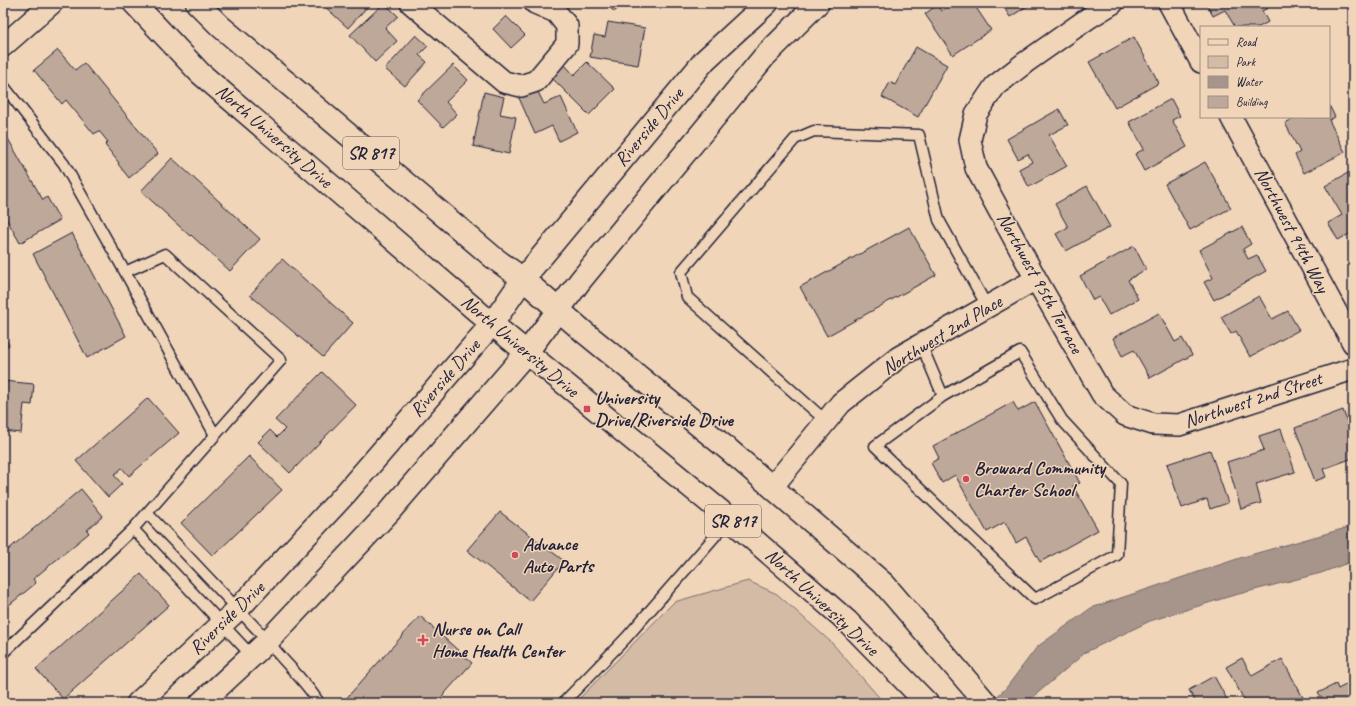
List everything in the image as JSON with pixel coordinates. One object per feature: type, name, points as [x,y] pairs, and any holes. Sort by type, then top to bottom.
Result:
[{"type":"main road","name":"North University Drive","points":[[134,3],[200,73],[492,324],[730,518],[847,621],[927,703]]},
{"type":"main road","name":"SR 817","points":[[197,3],[220,26],[494,258],[523,279],[772,486],[884,584],[983,700]]},
{"type":"main road","name":"Riverside Drive","points":[[138,703],[238,609],[345,494],[492,324],[523,279],[705,60],[767,3]]},
{"type":"main road","points":[[201,703],[268,641],[388,512],[527,352],[558,309],[764,57],[818,3]]},
{"type":"street","points":[[3,46],[52,3]]},
{"type":"street","points":[[411,3],[504,82],[521,86],[536,81],[567,44],[567,26],[556,12],[535,3]]},
{"type":"street","name":"Northwest 95th Terrace","points":[[1113,3],[1058,39],[995,86],[976,114],[970,140],[976,168],[1036,279],[1102,394],[1125,415],[1152,424]]},
{"type":"street","points":[[1169,3],[1200,60]]},
{"type":"street","name":"Northwest 94th Way","points":[[1232,118],[1353,343]]},
{"type":"street","name":"Northwest 2nd Place","points":[[772,486],[841,403],[899,357],[988,308],[1036,279]]},
{"type":"street","name":"Northwest 2nd Street","points":[[1152,424],[1179,425],[1353,369]]},
{"type":"lane","points":[[3,85],[64,164],[215,435]]},
{"type":"lane","points":[[826,421],[687,297],[681,272],[794,139],[814,131],[919,135],[939,220],[988,308]]},
{"type":"lane","points":[[3,653],[133,529],[281,360],[165,254],[125,272]]},
{"type":"lane","points":[[921,344],[943,396]]},
{"type":"lane","points":[[1020,352],[1062,420],[1120,484],[1117,555],[1035,599],[876,446],[943,396],[1020,352]]},
{"type":"lane","points":[[146,513],[268,641],[281,658],[310,688],[320,703]]},
{"type":"lane","points":[[563,703],[626,638],[730,518]]},
{"type":"lane","points":[[133,529],[252,656]]},
{"type":"green space","points":[[748,581],[777,594],[832,643],[884,703],[575,703],[674,602]]},
{"type":"water","points":[[1353,526],[1353,561],[1321,573],[1231,596],[1150,621],[1086,652],[1026,703],[990,703],[1006,688],[1037,647],[1091,608],[1243,557]]},
{"type":"building","points":[[321,3],[365,3],[368,6],[348,28]]},
{"type":"building","points":[[384,3],[398,16],[385,28],[397,41],[375,62],[350,35]]},
{"type":"building","points":[[607,3],[624,3],[614,12]]},
{"type":"building","points":[[954,3],[973,3],[991,30],[953,55],[925,14],[937,5],[941,11]]},
{"type":"building","points":[[1001,3],[1028,3],[1029,5],[1010,17]]},
{"type":"building","points":[[1206,3],[1266,3],[1268,8],[1262,11],[1268,22],[1261,26],[1234,26],[1225,10],[1213,16]]},
{"type":"building","points":[[506,16],[525,35],[511,48],[493,29]]},
{"type":"building","points":[[608,22],[645,28],[638,65],[590,57],[594,35],[605,37]]},
{"type":"building","points":[[416,35],[428,46],[419,55],[427,62],[405,86],[385,69]]},
{"type":"building","points":[[1134,37],[1159,83],[1115,108],[1089,62]]},
{"type":"building","points":[[916,47],[947,65],[918,117],[882,97],[890,82],[895,85]]},
{"type":"building","points":[[58,50],[75,70],[84,63],[158,154],[129,178],[105,145],[108,142],[99,131],[94,134],[66,100],[62,104],[34,70]]},
{"type":"building","points":[[587,62],[615,89],[589,115],[551,77],[564,64],[574,75]]},
{"type":"building","points":[[453,65],[468,80],[446,102],[457,114],[443,127],[417,100]]},
{"type":"building","points":[[537,90],[544,104],[561,97],[577,132],[559,141],[552,126],[535,134],[519,98]]},
{"type":"building","points":[[484,92],[504,97],[500,114],[516,117],[509,154],[473,146]]},
{"type":"building","points":[[1171,99],[1180,116],[1172,120],[1187,147],[1144,171],[1135,154],[1144,149],[1129,122]]},
{"type":"building","points":[[1330,107],[1335,117],[1329,120],[1345,152],[1304,173],[1295,155],[1300,152],[1285,123],[1295,118],[1330,118]]},
{"type":"building","points":[[1059,109],[1068,125],[1049,135],[1067,166],[1029,187],[1019,169],[1032,162],[1028,154],[1018,159],[1007,139]]},
{"type":"building","points":[[3,130],[43,200],[47,197],[60,220],[20,243],[3,213]]},
{"type":"building","points":[[172,158],[260,239],[230,271],[141,191]]},
{"type":"building","points":[[1205,162],[1231,208],[1190,230],[1165,184]]},
{"type":"building","points":[[1353,170],[1353,232],[1338,240],[1328,223],[1342,215],[1325,186]]},
{"type":"building","points":[[1087,186],[1110,227],[1066,251],[1056,234],[1068,227],[1055,204]]},
{"type":"building","points":[[909,227],[936,275],[827,336],[800,287]]},
{"type":"building","points":[[1242,227],[1251,244],[1243,249],[1248,259],[1257,255],[1266,271],[1214,300],[1204,282],[1213,278],[1199,250]]},
{"type":"building","points":[[72,233],[126,336],[87,358],[33,254]]},
{"type":"building","points":[[1134,246],[1146,269],[1128,280],[1138,299],[1109,315],[1099,297],[1093,300],[1080,276]]},
{"type":"building","points":[[282,259],[353,323],[323,357],[250,295]]},
{"type":"building","points":[[1259,296],[1272,319],[1288,311],[1299,330],[1250,357],[1236,331],[1231,334],[1221,317]]},
{"type":"building","points":[[1159,313],[1175,342],[1182,338],[1192,355],[1150,378],[1134,350],[1122,356],[1113,338]]},
{"type":"building","points":[[3,335],[9,345],[3,349]]},
{"type":"building","points":[[322,372],[356,405],[290,473],[258,442],[270,430],[277,437],[285,429],[275,420]]},
{"type":"building","points":[[3,381],[34,384],[32,405],[24,404],[21,433],[3,431]]},
{"type":"building","points":[[148,398],[179,433],[129,476],[122,468],[114,475],[122,484],[108,497],[76,461]]},
{"type":"building","points":[[1013,402],[1018,411],[1035,402],[1080,483],[1073,486],[1098,530],[1040,562],[1026,537],[1016,543],[1005,522],[987,532],[955,475],[942,483],[931,463],[939,458],[933,446]]},
{"type":"building","points":[[1343,410],[1353,438],[1353,458],[1323,469],[1326,477],[1315,481],[1295,428]]},
{"type":"building","points":[[1281,429],[1295,472],[1256,484],[1261,503],[1241,509],[1227,462],[1264,450],[1259,436]]},
{"type":"building","points":[[1210,450],[1228,503],[1210,509],[1207,499],[1182,508],[1167,464]]},
{"type":"building","points":[[249,456],[282,490],[213,556],[181,523]]},
{"type":"building","points":[[81,489],[103,516],[87,530],[89,533],[33,579],[36,583],[3,610],[3,554]]},
{"type":"building","name":"Advance Auto Parts","points":[[500,512],[564,561],[530,601],[467,550]]},
{"type":"building","points":[[141,574],[169,605],[63,699],[36,669]]},
{"type":"building","name":"Nurse on Call Home Health Center","points":[[420,616],[472,663],[436,703],[342,703]]},
{"type":"building","points":[[1242,658],[1252,676],[1282,659],[1306,703],[1246,703],[1226,667]]},
{"type":"building","points":[[1214,676],[1229,703],[1192,703],[1195,701],[1189,690]]},
{"type":"building","points":[[1353,681],[1353,703],[1324,703],[1318,693],[1336,684],[1338,689]]},
{"type":"place","name":"University Drive/Riverside Drive","points":[[587,409]]},
{"type":"place","name":"Broward Community Charter School","points":[[966,479]]},
{"type":"place","name":"Advance Auto Parts","points":[[515,555]]},
{"type":"place","name":"Nurse on Call Home Health Center","points":[[423,640]]}]
